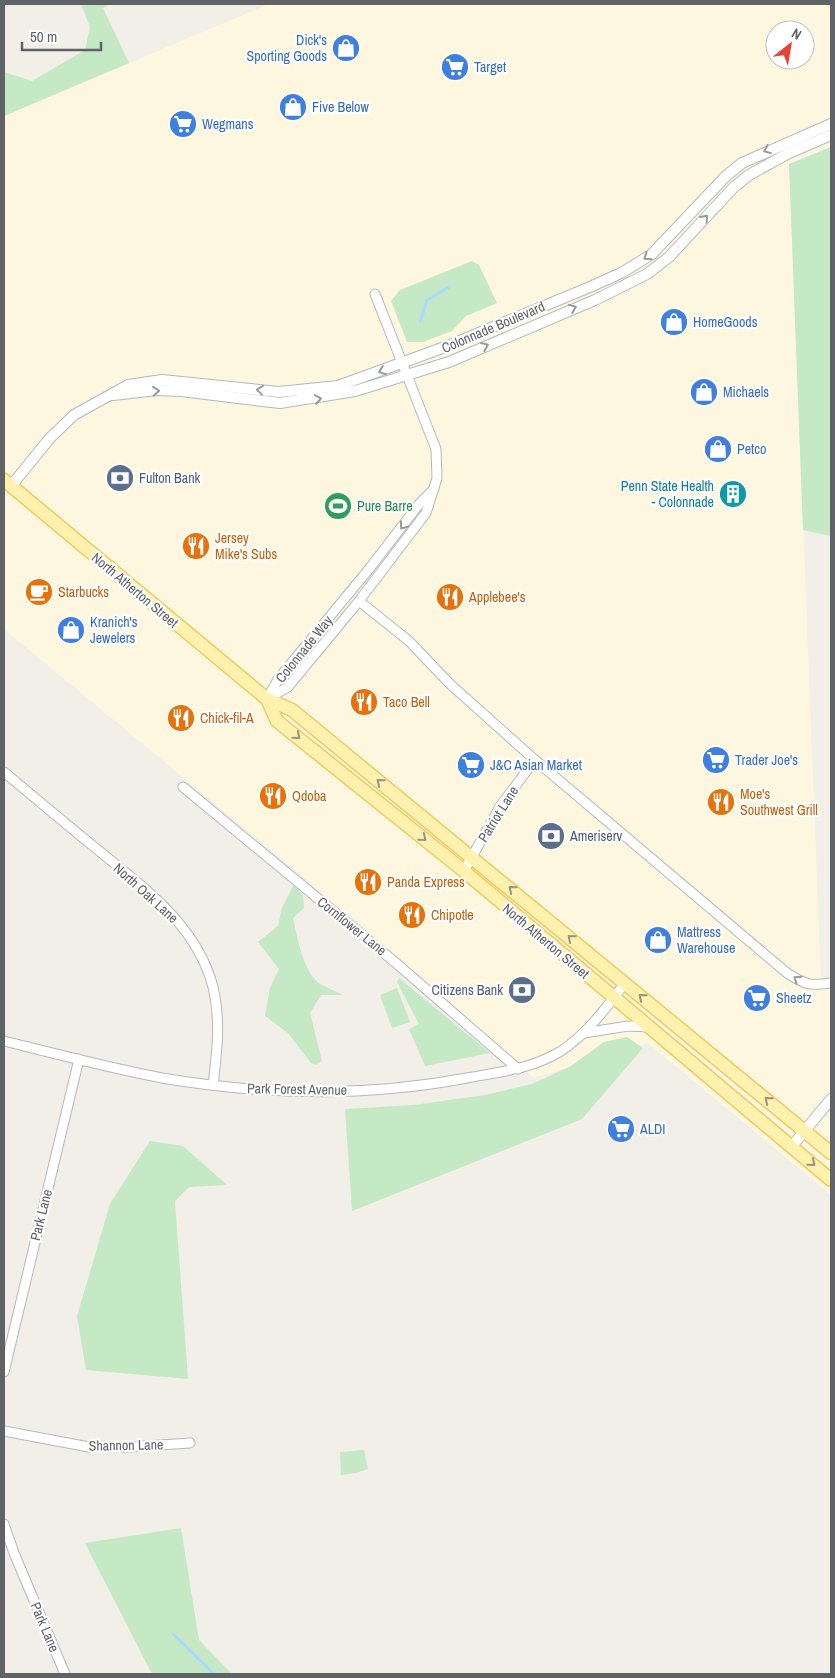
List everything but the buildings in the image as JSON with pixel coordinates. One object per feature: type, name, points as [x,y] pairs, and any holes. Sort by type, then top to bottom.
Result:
[{"type":"main road","name":"North Atherton Street","points":[[8,483],[266,699],[292,710],[831,1153]]},
{"type":"main road","name":"North Atherton Street","points":[[266,699],[277,721],[464,871],[831,1180]]},
{"type":"street","name":"Colonnade Boulevard","points":[[8,483],[62,426],[78,413],[130,384],[162,380],[278,392],[305,391],[338,386],[404,362],[623,272],[661,246],[726,176],[742,163],[831,124]]},
{"type":"street","name":"Colonnade Boulevard","points":[[108,395],[157,390],[181,391],[280,403],[340,395],[449,362],[629,285],[669,257],[734,187],[749,175],[789,153],[831,135]]},
{"type":"street","name":"Colonnade Way","points":[[266,699],[288,687],[359,601],[426,513],[434,489],[438,469],[436,449],[404,362],[375,294]]},
{"type":"street","name":"Colonnade Way","points":[[266,699],[278,678],[391,542],[420,503],[434,489]]},
{"type":"street","name":"Colonnade Way","points":[[359,601],[360,590],[381,564],[391,542]]},
{"type":"street","points":[[359,601],[409,641],[457,690],[535,760],[769,957],[804,984],[813,986],[831,983]]},
{"type":"street","name":"Patriot Lane","points":[[464,871],[501,805],[535,760]]},
{"type":"street","name":"North Oak Lane","points":[[4,772],[166,908],[190,937],[202,957],[212,985],[217,1010],[218,1043],[214,1085]]},
{"type":"street","name":"Cornflower Lane","points":[[183,787],[396,963],[518,1069]]},
{"type":"street","name":"Park Forest Avenue","points":[[4,1041],[155,1076],[214,1085],[309,1091],[380,1090],[433,1085],[518,1069],[542,1061],[561,1051],[584,1033],[625,983]]},
{"type":"street","name":"Park Forest Avenue","points":[[584,1033],[628,1026],[649,1027]]},
{"type":"street","name":"Park Lane","points":[[4,1372],[80,1059]]},
{"type":"street","points":[[792,1146],[831,1099]]},
{"type":"street","name":"Shannon Lane","points":[[4,1431],[89,1447],[130,1447],[190,1442]]},
{"type":"street","name":"Park Lane","points":[[4,1524],[6,1538],[65,1674]]},
{"type":"shaded area","points":[[269,4],[831,4],[831,147],[789,164],[821,984],[831,988],[831,1195],[648,1043],[534,1078],[360,924],[4,629],[4,116]]},
{"type":"green space","points":[[81,4],[110,4],[103,8],[129,63],[4,116],[4,72],[32,81],[85,50],[90,27]]},
{"type":"green space","points":[[831,147],[831,536],[803,530],[789,164]]},
{"type":"green space","points":[[472,261],[479,265],[497,303],[466,316],[452,331],[423,342],[407,342],[391,301],[400,290]]},
{"type":"green space","points":[[294,884],[303,896],[304,908],[293,918],[306,965],[310,973],[322,985],[342,995],[321,995],[310,1013],[322,1061],[316,1065],[311,1063],[288,1033],[265,1016],[270,988],[279,969],[258,942],[278,926],[282,908]]},
{"type":"green space","points":[[399,978],[490,1053],[425,1066],[409,1029],[419,1024],[397,982]]},
{"type":"green space","points":[[397,988],[410,1022],[392,1028],[380,995]]},
{"type":"green space","points":[[627,1037],[643,1048],[582,1119],[352,1211],[345,1109],[414,1105],[485,1095],[532,1084],[571,1066],[604,1042]]},
{"type":"green space","points":[[150,1141],[183,1146],[227,1185],[189,1187],[175,1201],[188,1379],[86,1370],[77,1316],[110,1204]]},
{"type":"green space","points":[[364,1450],[368,1469],[341,1475],[340,1452]]},
{"type":"green space","points":[[181,1528],[199,1640],[232,1674],[152,1674],[85,1543]]},
{"type":"waterway","points":[[420,322],[427,300],[449,287]]},
{"type":"waterway","points":[[174,1635],[214,1674]]},
{"type":"place","name":"Dick's Sporting Goods","points":[[346,48]]},
{"type":"place","name":"Target","points":[[455,67]]},
{"type":"place","name":"Five Below","points":[[293,107]]},
{"type":"place","name":"Wegmans","points":[[183,124]]},
{"type":"place","name":"HomeGoods","points":[[674,322]]},
{"type":"place","name":"Michaels","points":[[704,392]]},
{"type":"place","name":"Petco","points":[[718,449]]},
{"type":"place","name":"Fulton Bank","points":[[120,478]]},
{"type":"place","name":"Penn State Health - Colonnade","points":[[733,494]]},
{"type":"place","name":"Pure Barre","points":[[338,506]]},
{"type":"place","name":"Jersey Mike's Subs","points":[[196,546]]},
{"type":"place","name":"Starbucks","points":[[39,592]]},
{"type":"place","name":"Applebee's","points":[[450,597]]},
{"type":"place","name":"Kranich's Jewelers","points":[[71,630]]},
{"type":"place","name":"Taco Bell","points":[[364,702]]},
{"type":"place","name":"Chick-fil-A","points":[[181,718]]},
{"type":"place","name":"Trader Joe's","points":[[716,760]]},
{"type":"place","name":"J&C Asian Market","points":[[471,765]]},
{"type":"place","name":"Qdoba","points":[[273,796]]},
{"type":"place","name":"Moe's Southwest Grill","points":[[721,802]]},
{"type":"place","name":"Ameriserv","points":[[551,836]]},
{"type":"place","name":"Panda Express","points":[[368,882]]},
{"type":"place","name":"Chipotle","points":[[412,915]]},
{"type":"place","name":"Mattress Warehouse","points":[[658,940]]},
{"type":"place","name":"Citizens Bank","points":[[522,990]]},
{"type":"place","name":"Sheetz","points":[[757,998]]},
{"type":"place","name":"ALDI","points":[[621,1129]]}]
